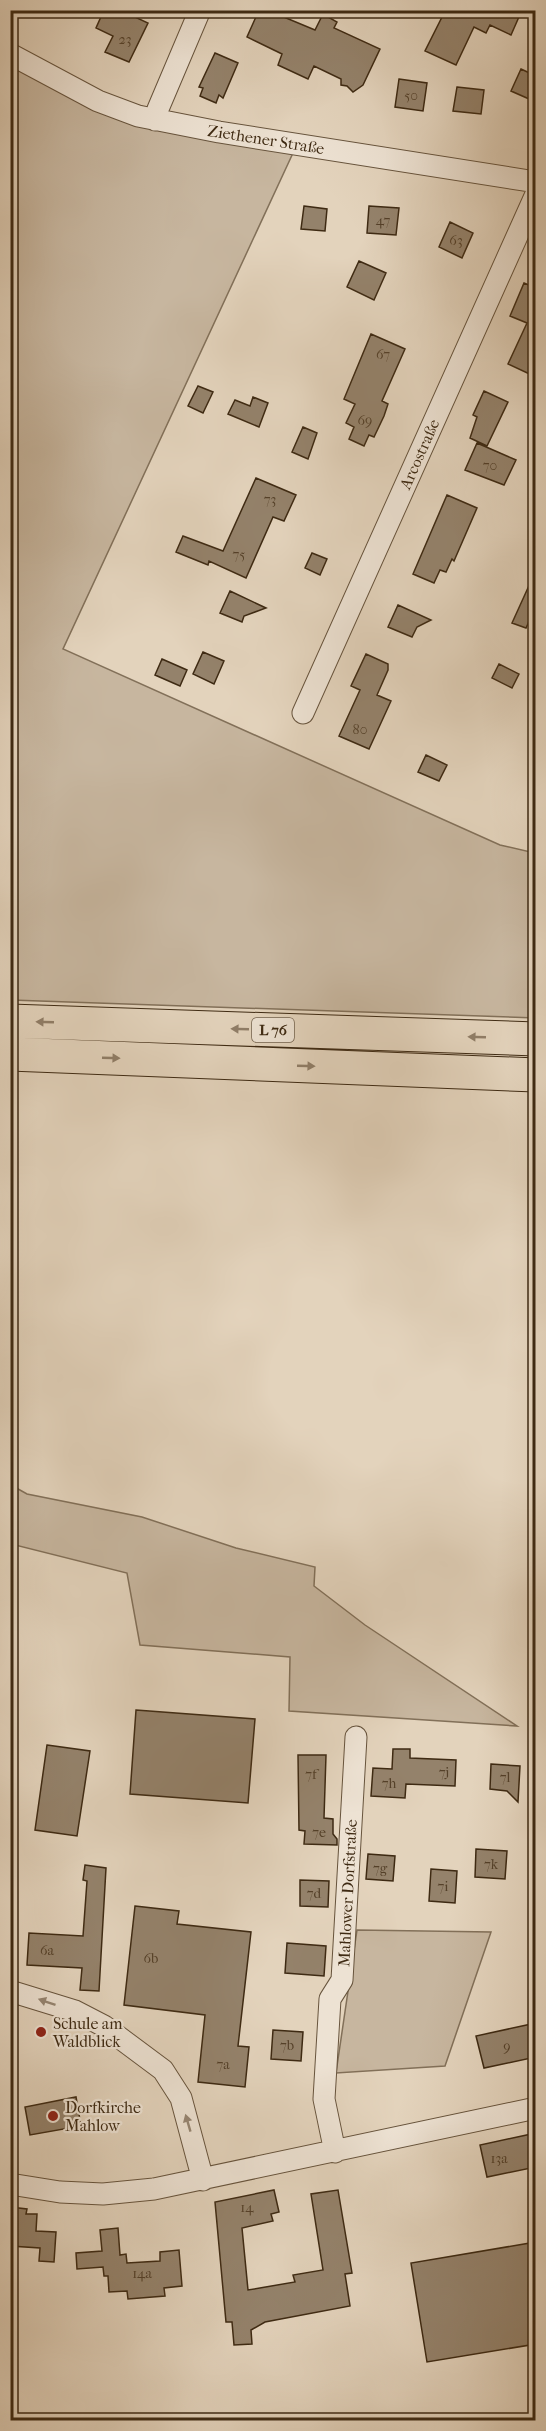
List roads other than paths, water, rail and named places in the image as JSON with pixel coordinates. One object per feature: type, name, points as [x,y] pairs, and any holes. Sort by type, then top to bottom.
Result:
[{"type":"main road","name":"L 76","points":[[10,1021],[536,1039]]},
{"type":"main road","name":"L 76","points":[[10,1054],[536,1075]]},
{"type":"street","points":[[155,120],[200,10]]},
{"type":"street","name":"Ziethener Straße","points":[[10,54],[98,101],[155,120],[536,182]]},
{"type":"street","name":"Arcostraße","points":[[303,713],[536,194]]},
{"type":"street","name":"Mahlower Dorfstraße","points":[[335,2152],[324,2099],[330,1999],[342,1980],[356,1737]]},
{"type":"street","points":[[10,1991],[37,1998],[85,2016],[104,2026],[163,2070],[181,2098],[203,2180]]},
{"type":"street","points":[[10,2184],[60,2192],[103,2194],[154,2189],[536,2108]]},
{"type":"place","name":"Schule am Waldblick","points":[[41,2032]]},
{"type":"place","name":"Dorfkirche Mahlow","points":[[53,2116]]}]
